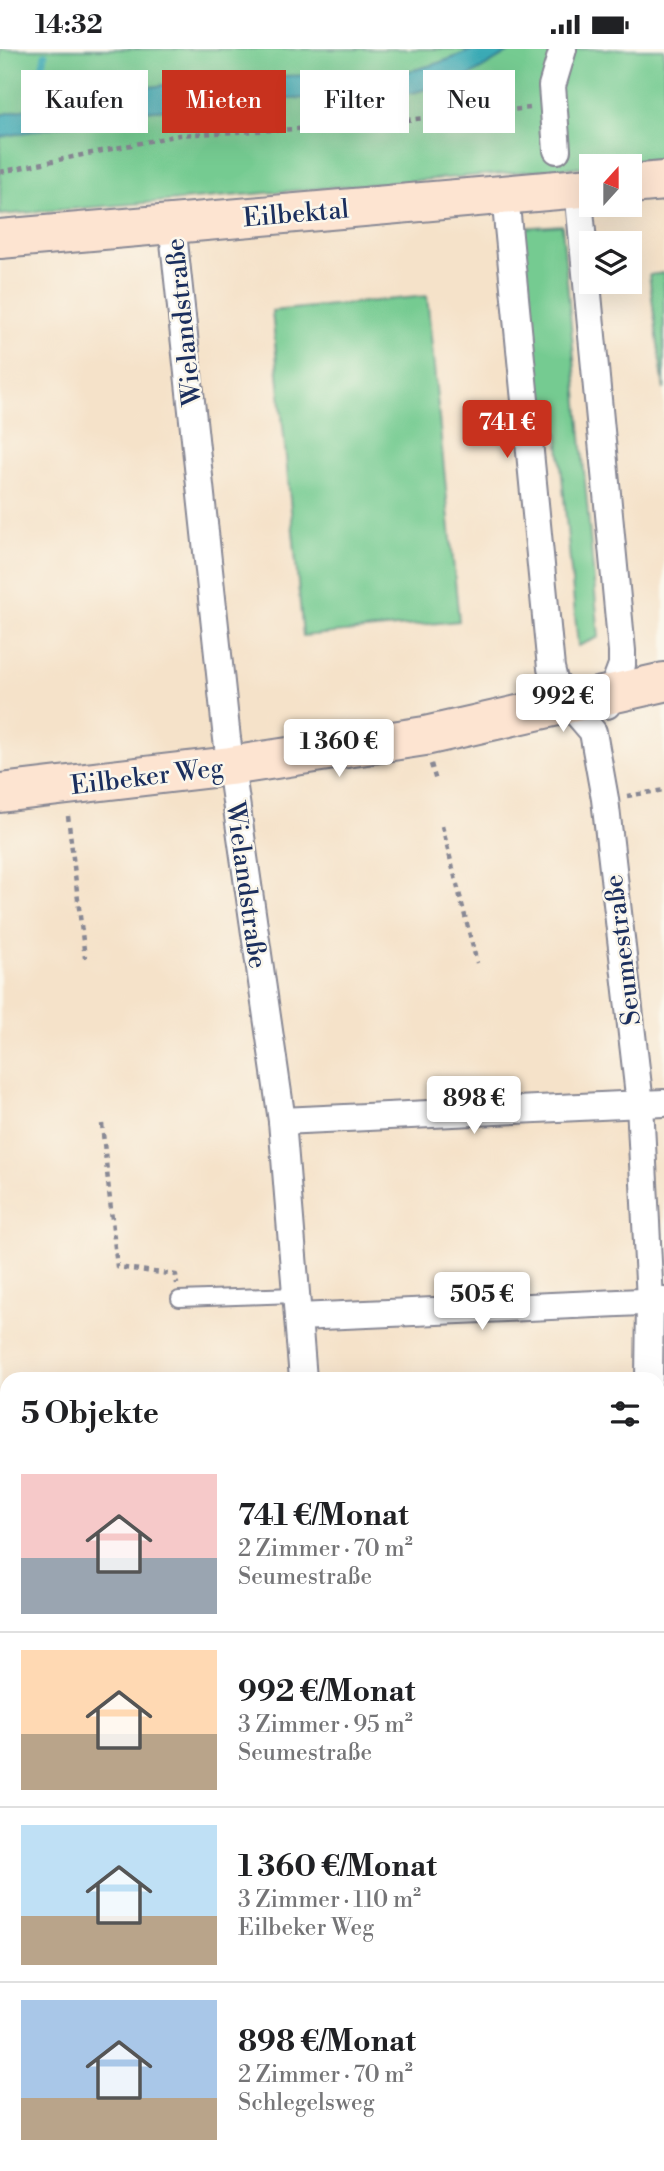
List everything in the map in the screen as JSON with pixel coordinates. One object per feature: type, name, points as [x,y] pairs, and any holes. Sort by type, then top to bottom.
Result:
[{"type":"street","points":[[563,49],[552,86],[553,105],[567,176],[622,650],[622,666],[612,694]]},
{"type":"street","name":"Eilbektal","points":[[0,239],[505,195],[567,176]]},
{"type":"street","points":[[642,183],[664,181]]},
{"type":"street","name":"Seumestraße","points":[[505,195],[551,669],[554,680],[581,718],[605,799],[652,1104],[657,1301],[650,1372]]},
{"type":"street","name":"Wielandstraße","points":[[172,223],[230,766],[282,1121],[302,1372]]},
{"type":"street","name":"Eilbeker Weg","points":[[0,793],[230,766],[425,736],[581,718],[612,694],[664,682]]},
{"type":"street","points":[[282,1121],[652,1104]]},
{"type":"street","points":[[297,1306],[657,1301]]},
{"type":"lane","points":[[179,1299],[297,1306]]},
{"type":"path","points":[[0,172],[179,135],[333,127],[553,105]]},
{"type":"path","points":[[605,799],[664,790]]},
{"type":"path","points":[[68,816],[85,958]]},
{"type":"path","points":[[442,827],[477,963]]},
{"type":"path","points":[[102,1124],[117,1268],[176,1275],[179,1299]]},
{"type":"green space","points":[[0,49],[664,49],[664,160],[642,162],[642,154],[579,154],[579,167],[0,215]]},
{"type":"green space","points":[[562,225],[599,637],[578,646],[558,433],[541,434],[521,228]]},
{"type":"green space","points":[[664,273],[664,390],[649,275]]},
{"type":"green space","points":[[427,296],[459,621],[303,636],[272,311]]},
{"type":"water","points":[[474,49],[514,49],[479,70],[423,70],[423,90],[409,93],[409,71]]},
{"type":"water","points":[[286,76],[300,76],[300,99],[286,99]]},
{"type":"water","points":[[162,86],[162,109],[148,111],[148,87]]},
{"type":"water","points":[[21,110],[22,133],[0,137],[0,115]]},
{"type":"waterway","points":[[42,70],[45,55]]}]
